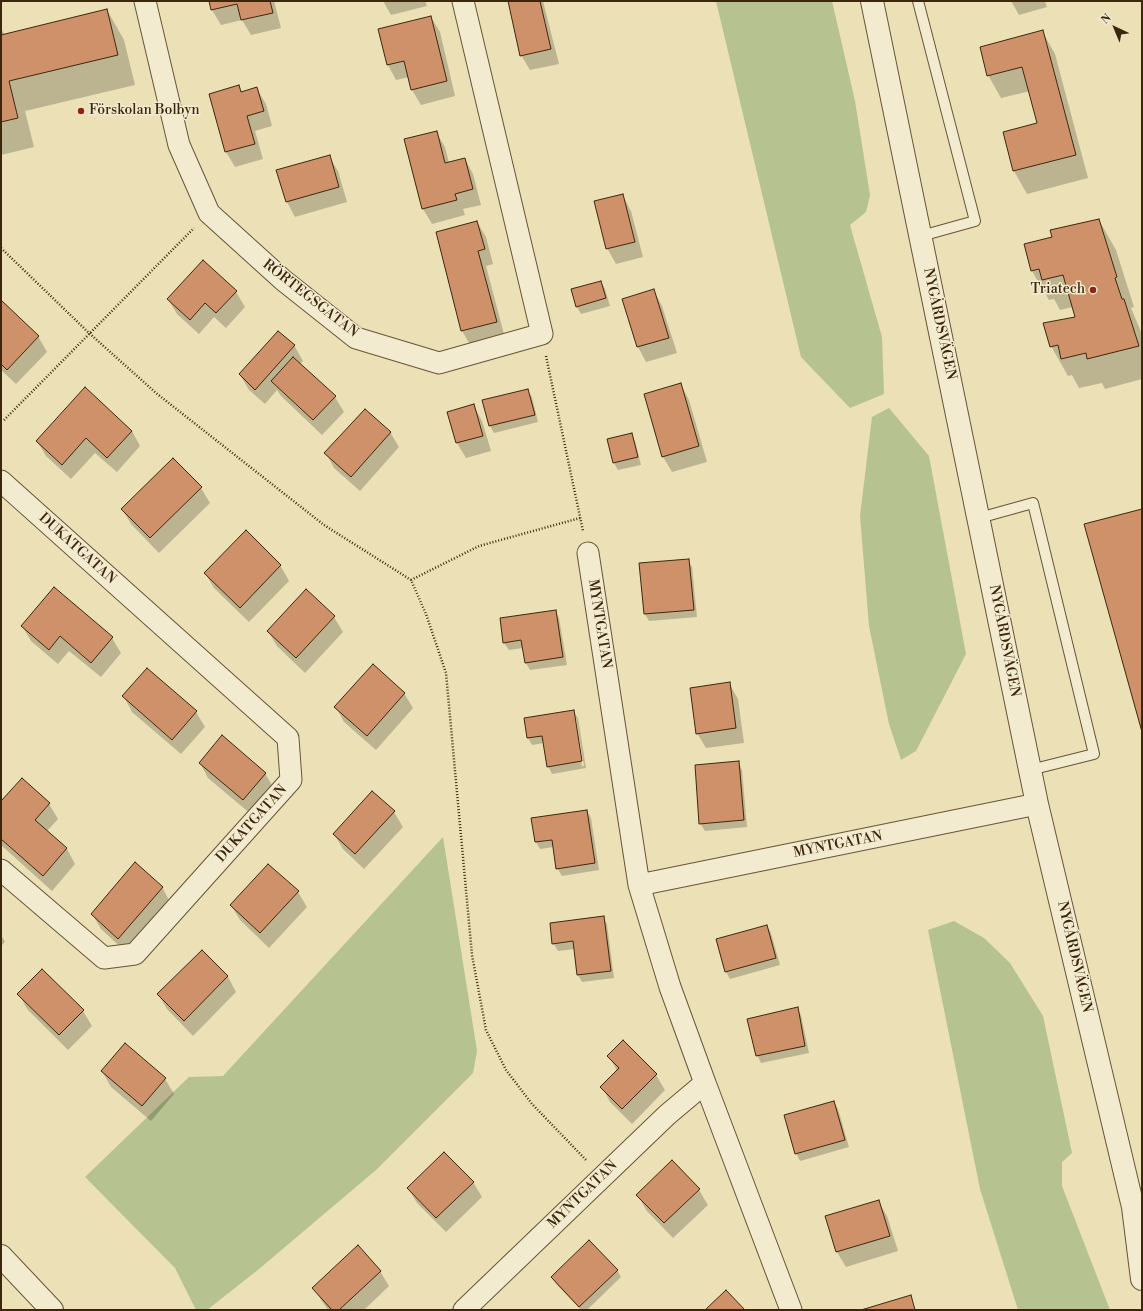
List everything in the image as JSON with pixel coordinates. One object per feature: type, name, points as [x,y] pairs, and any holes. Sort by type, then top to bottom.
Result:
[{"type":"street","name":"RÖRTEGSGATAN","points":[[145,1],[179,145],[209,213],[283,280],[356,338],[439,363],[542,334]]},
{"type":"street","points":[[463,1],[542,334]]},
{"type":"street","name":"NYGÅRDSVÄGEN","points":[[872,1],[1037,804],[1133,1207],[1142,1280]]},
{"type":"street","name":"DUKATGATAN","points":[[1,481],[288,738],[291,780],[135,954],[104,958],[1,870]]},
{"type":"street","name":"MYNTGATAN","points":[[588,553],[639,885],[670,987],[791,1310]]},
{"type":"street","name":"MYNTGATAN","points":[[639,885],[1037,804]]},
{"type":"street","name":"MYNTGATAN","points":[[464,1310],[667,1115],[706,1083]]},
{"type":"street","points":[[1,1256],[52,1310]]},
{"type":"lane","points":[[918,1],[975,221],[921,236]]},
{"type":"lane","points":[[979,518],[1033,503],[1094,754],[1030,770]]},
{"type":"path","points":[[4,420],[209,213]]},
{"type":"path","points":[[1,248],[89,333],[156,393],[324,525],[411,580],[426,614],[446,673],[472,955],[486,1030],[506,1070],[532,1104],[602,1177]]},
{"type":"path","points":[[542,334],[588,553]]},
{"type":"path","points":[[411,580],[479,546],[580,518]]},
{"type":"green space","points":[[716,1],[832,1],[855,101],[870,195],[866,212],[850,225],[882,337],[884,394],[850,408],[801,357]]},
{"type":"green space","points":[[889,408],[929,456],[966,654],[916,751],[901,760],[889,724],[869,626],[860,516],[872,417]]},
{"type":"green space","points":[[443,837],[477,1051],[473,1073],[376,1170],[259,1269],[207,1310],[196,1310],[175,1268],[85,1177],[189,1077],[223,1076]]},
{"type":"green space","points":[[954,921],[984,938],[1010,963],[1043,1016],[1072,1153],[1062,1162],[1062,1186],[1110,1310],[1018,1310],[980,1189],[928,930]]},
{"type":"building","points":[[209,1],[270,1],[273,13],[241,20],[237,4],[211,10]]},
{"type":"building","points":[[508,1],[540,1],[551,49],[520,56]]},
{"type":"building","points":[[107,9],[118,55],[9,81],[18,118],[1,122],[1,35]]},
{"type":"building","points":[[431,16],[447,81],[411,90],[404,61],[387,65],[378,29]]},
{"type":"building","points":[[1043,30],[1076,155],[1013,171],[1003,132],[1037,123],[1022,67],[987,76],[980,47]]},
{"type":"building","points":[[239,85],[241,92],[257,87],[264,111],[247,116],[255,144],[225,152],[209,94]]},
{"type":"building","points":[[437,131],[445,163],[465,158],[473,189],[455,194],[457,200],[422,209],[404,139]]},
{"type":"building","points":[[330,155],[339,187],[286,202],[276,170]]},
{"type":"building","points":[[623,194],[635,242],[606,249],[594,201]]},
{"type":"building","name":"Triatech","points":[[1099,219],[1117,277],[1115,278],[1122,299],[1124,299],[1139,346],[1087,359],[1086,353],[1061,359],[1058,345],[1050,347],[1043,323],[1075,317],[1063,275],[1042,280],[1039,269],[1031,271],[1024,244],[1052,237],[1050,230]]},
{"type":"building","points":[[477,221],[485,249],[478,251],[497,322],[461,331],[436,232]]},
{"type":"building","points":[[203,260],[237,291],[216,313],[205,303],[190,320],[167,299]]},
{"type":"building","points":[[601,281],[606,298],[576,307],[571,289]]},
{"type":"building","points":[[654,289],[669,338],[637,347],[622,299]]},
{"type":"building","points":[[1,300],[39,336],[7,370],[1,364]]},
{"type":"building","points":[[278,331],[295,345],[255,390],[239,374]]},
{"type":"building","points":[[293,357],[336,396],[313,420],[271,381]]},
{"type":"building","points":[[681,383],[699,446],[662,457],[644,394]]},
{"type":"building","points":[[85,387],[132,431],[107,458],[86,438],[62,465],[36,441]]},
{"type":"building","points":[[528,389],[535,415],[489,426],[482,400]]},
{"type":"building","points":[[474,404],[483,436],[456,443],[447,412]]},
{"type":"building","points":[[365,409],[391,432],[351,477],[324,453]]},
{"type":"building","points":[[632,433],[638,457],[613,463],[607,439]]},
{"type":"building","points":[[173,458],[202,487],[150,538],[121,509]]},
{"type":"building","points":[[1142,509],[1142,732],[1084,524]]},
{"type":"building","points":[[246,530],[281,565],[240,608],[204,573]]},
{"type":"building","points":[[689,559],[694,610],[644,614],[639,563]]},
{"type":"building","points":[[54,587],[113,637],[91,663],[60,636],[49,650],[21,626]]},
{"type":"building","points":[[306,589],[335,616],[296,658],[267,631]]},
{"type":"building","points":[[556,610],[563,657],[525,663],[521,640],[503,643],[500,618]]},
{"type":"building","points":[[373,664],[405,693],[367,736],[334,707]]},
{"type":"building","points":[[147,668],[197,711],[172,740],[122,696]]},
{"type":"building","points":[[730,682],[736,728],[696,734],[690,688]]},
{"type":"building","points":[[574,710],[582,761],[547,767],[542,736],[527,738],[524,718]]},
{"type":"building","points":[[222,735],[266,773],[243,800],[199,763]]},
{"type":"building","points":[[739,761],[744,820],[699,824],[695,765]]},
{"type":"building","points":[[22,778],[50,803],[35,820],[67,848],[43,876],[1,839],[1,801]]},
{"type":"building","points":[[372,791],[395,811],[355,854],[333,834]]},
{"type":"building","points":[[587,810],[595,863],[556,869],[552,840],[535,842],[531,818]]},
{"type":"building","points":[[135,862],[163,887],[118,939],[91,914]]},
{"type":"building","points":[[268,864],[299,891],[260,933],[230,905]]},
{"type":"building","points":[[604,916],[611,971],[577,975],[573,941],[552,944],[550,923]]},
{"type":"building","points":[[767,925],[776,958],[725,972],[716,939]]},
{"type":"building","points":[[202,950],[228,976],[184,1021],[157,994]]},
{"type":"building","points":[[42,969],[84,1010],[59,1035],[17,994]]},
{"type":"building","points":[[798,1007],[805,1046],[756,1056],[747,1019]]},
{"type":"building","points":[[623,1040],[657,1074],[622,1109],[600,1087],[619,1068],[607,1056]]},
{"type":"building","points":[[125,1043],[166,1078],[142,1106],[101,1071]]},
{"type":"building","points":[[834,1101],[845,1140],[795,1154],[784,1115]]},
{"type":"building","points":[[444,1152],[474,1182],[436,1218],[407,1188]]},
{"type":"building","points":[[672,1160],[700,1189],[664,1223],[636,1195]]},
{"type":"building","points":[[879,1200],[890,1236],[836,1252],[825,1216]]},
{"type":"building","points":[[589,1240],[618,1270],[579,1307],[551,1277]]},
{"type":"building","points":[[358,1245],[381,1271],[339,1310],[332,1310],[312,1288]]},
{"type":"building","points":[[726,1290],[745,1310],[705,1310]]},
{"type":"building","points":[[911,1295],[915,1310],[861,1310]]},
{"type":"place","name":"Förskolan Bolbyn","points":[[81,111]]},
{"type":"place","name":"Triatech","points":[[1093,290]]}]
